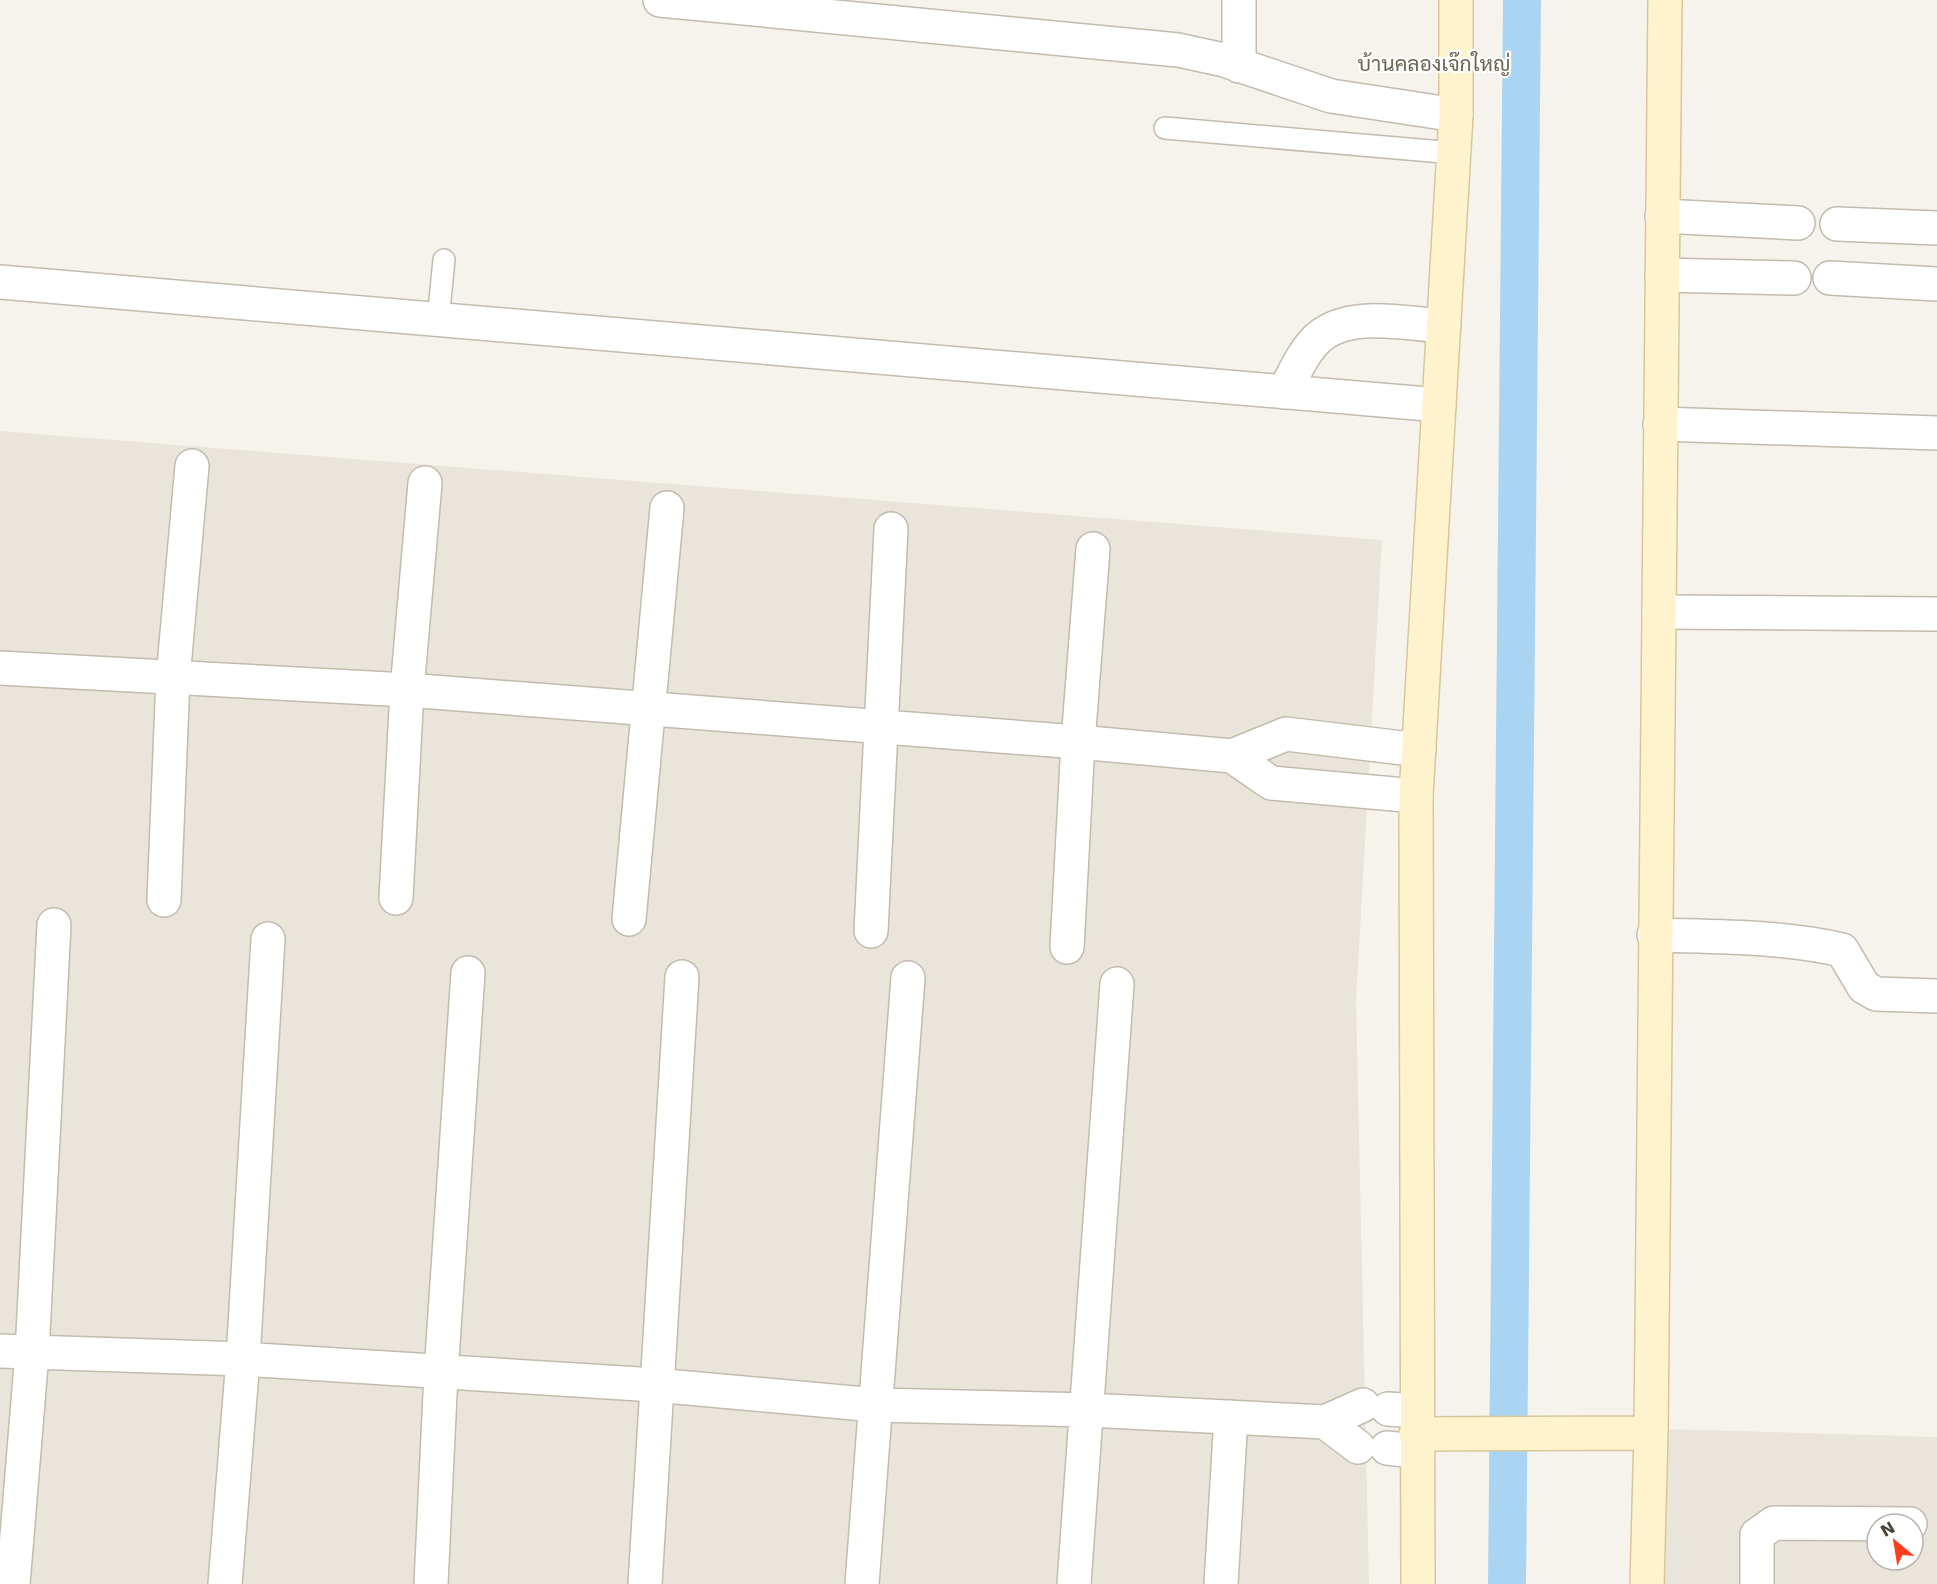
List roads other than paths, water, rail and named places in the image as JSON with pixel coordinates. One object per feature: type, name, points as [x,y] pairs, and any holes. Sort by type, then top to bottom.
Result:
[{"type":"street","points":[[660,0],[948,13],[1178,50],[1239,66],[1331,96],[1456,115]]},
{"type":"street","points":[[1239,0],[1239,66]]},
{"type":"street","points":[[1418,1584],[1398,1430],[1416,796],[1456,115],[1456,0]]},
{"type":"street","points":[[1647,1584],[1651,1432],[1654,935],[1665,0]]},
{"type":"street","points":[[1662,216],[1798,223]]},
{"type":"street","points":[[1836,224],[1937,228]]},
{"type":"street","points":[[1662,275],[1794,278]]},
{"type":"street","points":[[1830,278],[1937,284]]},
{"type":"street","points":[[0,282],[1439,405]]},
{"type":"street","points":[[1284,392],[1305,353],[1318,339],[1343,324],[1367,322],[1444,326]]},
{"type":"street","points":[[1660,424],[1937,433]]},
{"type":"street","points":[[164,900],[173,678],[192,466]]},
{"type":"street","points":[[396,898],[407,690],[425,483]]},
{"type":"street","points":[[629,920],[667,508]]},
{"type":"street","points":[[871,931],[891,529]]},
{"type":"street","points":[[1067,947],[1078,742],[1093,549]]},
{"type":"street","points":[[1659,612],[1937,614]]},
{"type":"street","points":[[0,668],[407,690],[1232,756],[1286,734],[1419,750]]},
{"type":"street","points":[[1232,756],[1271,783],[1416,796]]},
{"type":"street","points":[[14,1584],[32,1353],[54,925]]},
{"type":"street","points":[[1654,935],[1733,938],[1824,946],[1842,950],[1864,987],[1876,994],[1937,996]]},
{"type":"street","points":[[225,1584],[243,1359],[268,939]]},
{"type":"street","points":[[431,1584],[441,1373],[468,973]]},
{"type":"street","points":[[645,1584],[655,1385],[682,977]]},
{"type":"street","points":[[862,1584],[908,978]]},
{"type":"street","points":[[1074,1584],[1117,984]]},
{"type":"street","points":[[0,1351],[243,1359],[655,1385],[876,1405],[1088,1410],[1325,1422],[1398,1430],[1651,1432]]},
{"type":"street","points":[[1221,1584],[1231,1417]]},
{"type":"street","points":[[1757,1584],[1757,1535],[1774,1523],[1865,1524]]},
{"type":"lane","points":[[1165,128],[1454,153]]},
{"type":"lane","points":[[438,320],[444,260]]},
{"type":"waterway","points":[[1507,1584],[1522,0]]},
{"type":"district","name":"บ้านคลองเจ๊กใหญ่","points":[[1434,64]]}]
